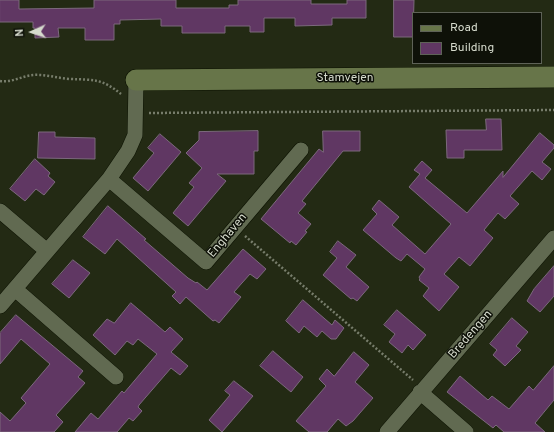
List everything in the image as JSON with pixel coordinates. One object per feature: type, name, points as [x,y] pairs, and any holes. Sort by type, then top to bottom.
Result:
[{"type":"street","name":"Stamvejen","points":[[136,80],[554,77]]},
{"type":"street","points":[[0,306],[109,179],[128,151],[135,135],[136,80]]},
{"type":"street","name":"Enghaven","points":[[109,179],[206,262],[301,150]]},
{"type":"street","points":[[0,211],[47,251]]},
{"type":"street","name":"Bredengen","points":[[387,432],[554,238]]},
{"type":"street","points":[[14,289],[116,377]]},
{"type":"street","points":[[420,392],[466,432]]},
{"type":"path","points":[[0,81],[6,82],[34,75],[70,79],[92,78],[119,92],[136,113],[554,110]]},
{"type":"path","points":[[236,227],[417,383],[420,392]]},
{"type":"building","points":[[0,0],[19,0],[19,9],[94,8],[94,0],[176,0],[176,8],[229,8],[229,5],[238,5],[238,0],[311,0],[311,4],[347,4],[347,0],[366,0],[366,18],[332,18],[332,25],[295,26],[295,18],[264,18],[264,32],[250,32],[250,26],[225,26],[225,33],[182,33],[182,26],[161,26],[161,19],[120,20],[120,24],[114,24],[114,40],[85,40],[85,28],[58,28],[59,37],[35,38],[35,28],[33,28],[33,22],[0,22]]},
{"type":"building","points":[[394,0],[414,0],[414,12],[412,12],[412,37],[394,37]]},
{"type":"building","points":[[486,119],[501,119],[502,150],[464,150],[464,158],[447,158],[446,130],[486,130]]},
{"type":"building","points":[[258,131],[258,151],[254,151],[254,174],[217,174],[226,181],[188,226],[173,213],[194,187],[189,183],[202,168],[186,153],[199,140],[199,132]]},
{"type":"building","points":[[323,131],[360,131],[360,151],[343,151],[302,201],[306,204],[298,213],[311,224],[305,231],[307,232],[296,245],[291,241],[290,243],[261,219],[319,149],[323,152]]},
{"type":"building","points":[[39,132],[55,132],[55,137],[95,138],[95,159],[38,158]]},
{"type":"building","points":[[540,133],[554,145],[554,148],[542,162],[551,169],[542,180],[532,171],[510,196],[519,204],[505,219],[498,213],[484,230],[493,238],[470,266],[459,257],[444,274],[459,287],[439,311],[423,296],[429,288],[419,280],[419,277],[425,269],[407,254],[401,261],[396,258],[363,230],[377,214],[372,209],[379,200],[399,217],[392,225],[425,254],[451,224],[409,187],[420,174],[414,170],[422,161],[432,170],[425,178],[467,213],[503,171],[503,177]]},
{"type":"building","points":[[160,134],[181,152],[148,191],[133,178],[154,153],[148,148]]},
{"type":"building","points":[[35,159],[50,173],[48,176],[55,182],[44,195],[36,189],[25,201],[10,189]]},
{"type":"building","points":[[108,206],[188,278],[196,283],[197,282],[207,290],[243,249],[266,269],[257,279],[250,274],[234,292],[241,297],[219,323],[215,320],[213,321],[186,297],[180,304],[172,296],[176,292],[117,239],[105,254],[83,237]]},
{"type":"building","points":[[338,241],[356,255],[346,267],[369,287],[357,301],[353,298],[351,299],[323,275],[337,258],[330,252]]},
{"type":"building","points":[[73,260],[90,273],[69,298],[52,284]]},
{"type":"building","points":[[554,266],[554,296],[540,312],[527,301],[534,289]]},
{"type":"building","points":[[303,300],[332,325],[335,320],[344,328],[336,339],[331,339],[322,331],[317,337],[304,326],[299,333],[286,321]]},
{"type":"building","points":[[131,303],[165,332],[170,327],[183,339],[171,352],[188,366],[180,375],[171,368],[139,405],[138,407],[142,411],[133,421],[129,418],[117,432],[75,432],[91,413],[98,419],[122,391],[124,393],[157,354],[138,339],[133,345],[127,341],[115,355],[93,335],[107,319],[114,323]]},
{"type":"building","points":[[397,310],[426,335],[413,350],[408,345],[402,353],[389,342],[395,334],[384,325]]},
{"type":"building","points":[[16,315],[83,371],[78,377],[85,383],[56,415],[63,422],[54,432],[0,432],[0,412],[10,421],[26,403],[21,398],[50,364],[21,339],[0,364],[0,333]]},
{"type":"building","points":[[512,318],[528,332],[516,346],[521,350],[505,366],[493,355],[497,350],[490,344]]},
{"type":"building","points":[[273,351],[303,377],[291,392],[260,366]]},
{"type":"building","points":[[354,352],[369,365],[355,382],[373,398],[353,421],[346,426],[338,419],[327,432],[309,432],[296,421],[326,386],[319,379],[327,369],[334,376]]},
{"type":"building","points":[[554,366],[554,400],[535,423],[545,432],[504,432],[496,425],[493,428],[447,392],[460,376],[488,400],[492,396],[509,409],[529,386],[533,390]]},
{"type":"building","points":[[234,381],[253,396],[222,432],[209,420],[230,395],[225,391]]}]
